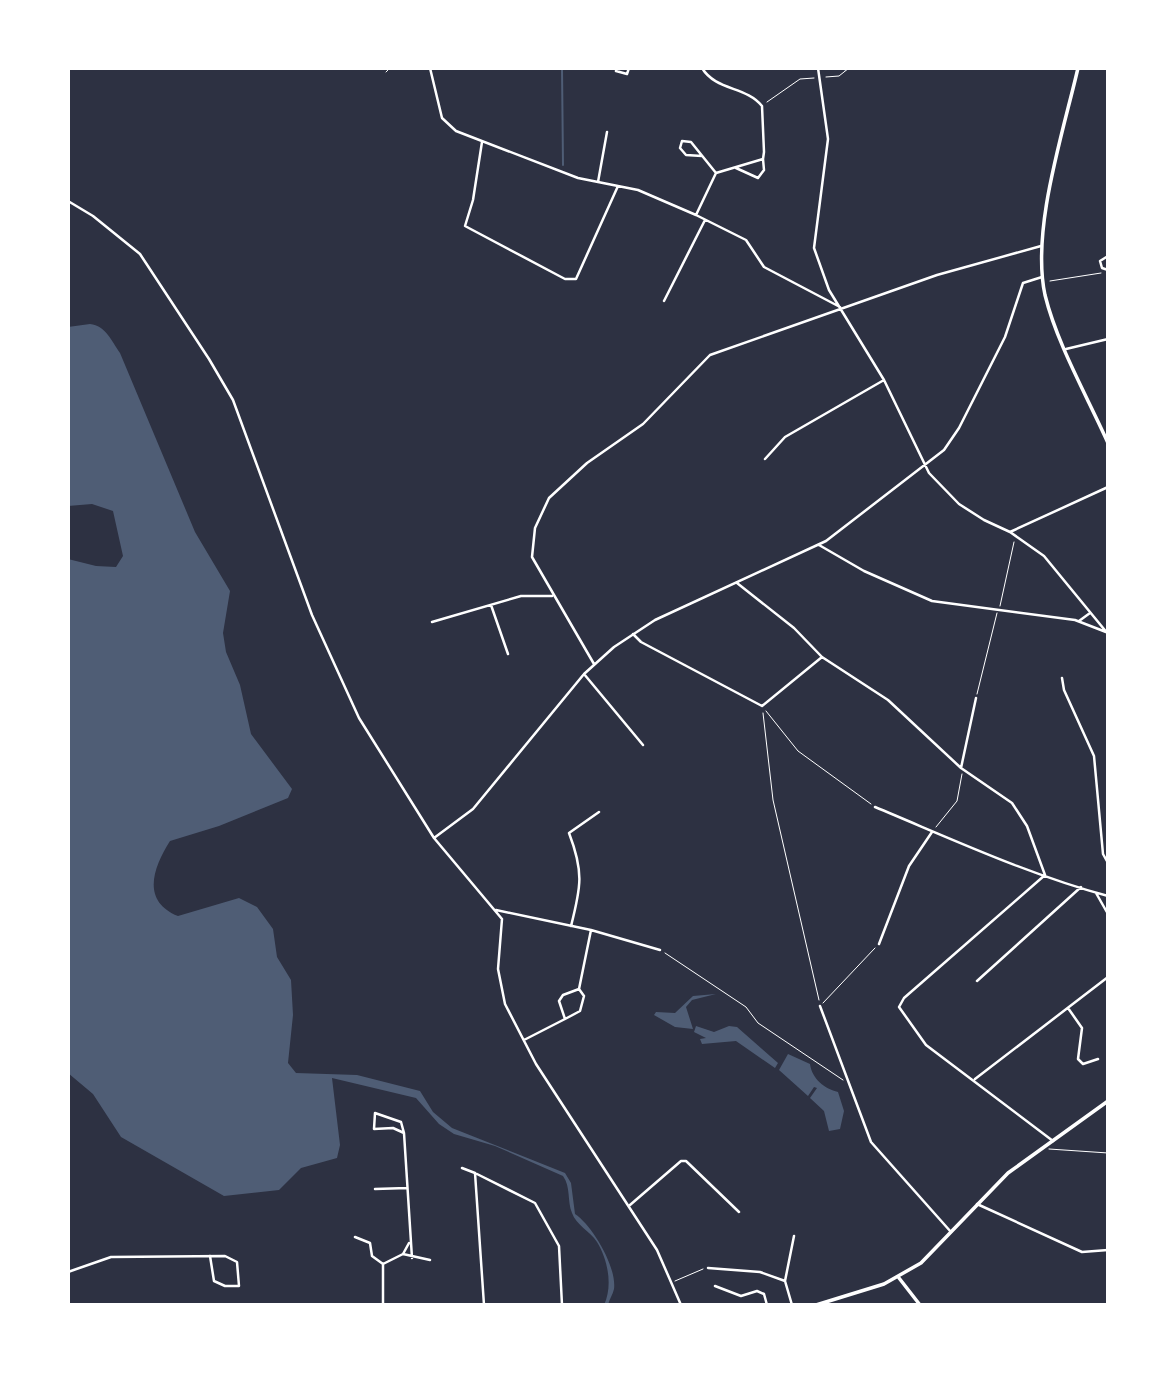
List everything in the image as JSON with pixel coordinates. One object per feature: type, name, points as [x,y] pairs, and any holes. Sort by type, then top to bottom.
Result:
[{"type":"street","points":[[430,68],[442,118],[456,131],[578,178],[646,193],[695,215],[746,240],[764,267],[843,309]]},
{"type":"street","points":[[617,68],[616,71],[627,74],[629,68]]},
{"type":"street","points":[[702,68],[714,82],[751,96],[762,106],[765,113],[764,170],[758,178],[752,178],[736,168]]},
{"type":"street","points":[[818,68],[826,115],[827,156],[816,213],[814,248],[823,278],[884,380],[925,467],[955,501],[984,520],[1010,532],[1054,566],[1107,633]]},
{"type":"street","points":[[1078,68],[1041,246],[1041,278],[1066,349],[1108,443]]},
{"type":"street","points":[[598,181],[607,132]]},
{"type":"street","points":[[702,156],[686,155],[680,148],[682,141],[691,142],[716,173]]},
{"type":"street","points":[[482,142],[473,200],[465,226],[565,279],[576,279],[618,186]]},
{"type":"street","points":[[695,215],[716,173],[763,159]]},
{"type":"street","points":[[68,201],[93,216],[140,254],[164,286],[222,382],[237,410],[334,666],[359,718],[434,838],[496,910],[503,929],[498,969],[505,1004],[536,1064],[657,1250],[681,1305]]},
{"type":"street","points":[[664,301],[705,220]]},
{"type":"street","points":[[594,664],[552,596],[536,566],[531,547],[539,516],[558,489],[587,463],[643,424],[710,355],[937,275],[1041,246]]},
{"type":"street","points":[[1107,270],[1100,261],[1108,256]]},
{"type":"street","points":[[434,838],[473,809],[584,674],[633,634],[819,545],[851,524],[944,450],[959,428],[1004,337],[1023,283],[1041,278]]},
{"type":"street","points":[[1066,349],[1108,339]]},
{"type":"street","points":[[765,459],[785,437],[884,380]]},
{"type":"street","points":[[1010,532],[1108,487]]},
{"type":"street","points":[[819,545],[835,556],[918,596],[944,604],[1079,621],[1107,633]]},
{"type":"street","points":[[737,583],[794,628],[822,657],[888,699],[961,768],[1015,806],[1029,831],[1045,875]]},
{"type":"street","points":[[432,622],[521,596],[552,596]]},
{"type":"street","points":[[491,605],[508,654]]},
{"type":"street","points":[[1079,621],[1091,612]]},
{"type":"street","points":[[633,634],[641,642],[762,706],[822,657]]},
{"type":"street","points":[[584,674],[643,745]]},
{"type":"street","points":[[1062,678],[1065,691],[1094,756],[1100,831],[1108,863]]},
{"type":"street","points":[[961,768],[976,698]]},
{"type":"street","points":[[875,807],[932,832],[1108,896]]},
{"type":"street","points":[[571,926],[581,885],[580,862],[569,833],[599,812]]},
{"type":"street","points":[[879,944],[909,866],[932,832]]},
{"type":"street","points":[[1045,875],[904,998],[899,1007],[926,1045],[1052,1141]]},
{"type":"street","points":[[977,981],[1081,887]]},
{"type":"street","points":[[1096,893],[1108,914]]},
{"type":"street","points":[[496,910],[591,930],[660,950]]},
{"type":"street","points":[[524,1040],[580,1011],[584,996],[579,989],[591,930]]},
{"type":"street","points":[[974,1080],[1108,977]]},
{"type":"street","points":[[565,1018],[559,1001],[563,995],[579,989]]},
{"type":"street","points":[[820,1006],[871,1142],[951,1233]]},
{"type":"street","points":[[1068,1008],[1082,1028],[1077,1051],[1080,1062],[1090,1064],[1098,1059]]},
{"type":"street","points":[[816,1305],[899,1278],[921,1263],[1008,1173],[1108,1101]]},
{"type":"street","points":[[404,1133],[393,1128],[374,1130],[375,1113],[401,1122],[404,1133],[412,1258]]},
{"type":"street","points":[[630,1205],[681,1161],[686,1161],[739,1212]]},
{"type":"street","points":[[462,1168],[535,1203],[559,1246],[562,1305]]},
{"type":"street","points":[[475,1173],[484,1305]]},
{"type":"street","points":[[375,1189],[407,1188]]},
{"type":"street","points":[[977,1205],[1082,1252],[1108,1250]]},
{"type":"street","points":[[383,1264],[403,1254],[409,1247],[410,1233]]},
{"type":"street","points":[[792,1305],[785,1281],[794,1236]]},
{"type":"street","points":[[355,1237],[370,1243],[372,1255],[383,1264]]},
{"type":"street","points":[[403,1254],[430,1260]]},
{"type":"street","points":[[68,1272],[111,1256],[210,1256],[232,1257],[237,1262],[239,1286],[225,1286],[214,1281],[210,1256]]},
{"type":"street","points":[[383,1264],[383,1305]]},
{"type":"street","points":[[708,1268],[760,1272],[785,1281]]},
{"type":"street","points":[[899,1278],[920,1305]]},
{"type":"street","points":[[715,1286],[741,1296],[757,1291],[764,1294],[767,1305]]},
{"type":"path","points":[[386,72],[390,68]]},
{"type":"path","points":[[762,106],[800,79],[839,76],[849,68]]},
{"type":"path","points":[[1041,278],[1096,275],[1107,270]]},
{"type":"path","points":[[976,698],[1016,536]]},
{"type":"path","points":[[762,706],[798,751],[875,807]]},
{"type":"path","points":[[762,706],[773,800],[820,1006]]},
{"type":"path","points":[[932,832],[957,801],[961,768]]},
{"type":"path","points":[[820,1006],[879,944]]},
{"type":"path","points":[[660,950],[746,1007],[758,1023],[849,1084]]},
{"type":"path","points":[[1044,1147],[1057,1152],[1108,1153]]},
{"type":"path","points":[[672,1282],[708,1268]]},
{"type":"water","points":[[90,324],[104,331],[120,353],[195,532],[230,591],[223,633],[226,652],[240,685],[251,734],[292,789],[288,798],[219,826],[170,841],[155,873],[155,893],[159,902],[166,910],[178,916],[239,898],[257,907],[273,929],[277,957],[291,980],[293,1015],[288,1063],[296,1073],[357,1075],[420,1091],[433,1112],[452,1128],[565,1173],[571,1183],[575,1214],[596,1237],[612,1270],[614,1289],[608,1305],[604,1305],[609,1281],[604,1257],[594,1238],[574,1217],[563,1176],[495,1146],[454,1134],[439,1124],[416,1098],[332,1078],[340,1145],[337,1158],[301,1168],[279,1190],[224,1196],[121,1137],[93,1094],[68,1073],[68,559],[96,566],[116,567],[123,556],[113,511],[92,504],[68,506],[68,327]]},
{"type":"water","points":[[716,994],[692,1000],[686,1007],[693,1029],[675,1027],[654,1015],[656,1012],[675,1013],[693,996]]},
{"type":"water","points":[[696,1026],[714,1032],[729,1026],[737,1027],[778,1063],[775,1068],[736,1041],[702,1044],[700,1039],[706,1038],[694,1032]]},
{"type":"water","points":[[788,1054],[810,1064],[820,1083],[838,1092],[844,1111],[840,1129],[829,1131],[824,1111],[810,1098],[817,1088],[814,1087],[808,1096],[779,1070]]},
{"type":"waterway","points":[[562,68],[563,165]]}]
